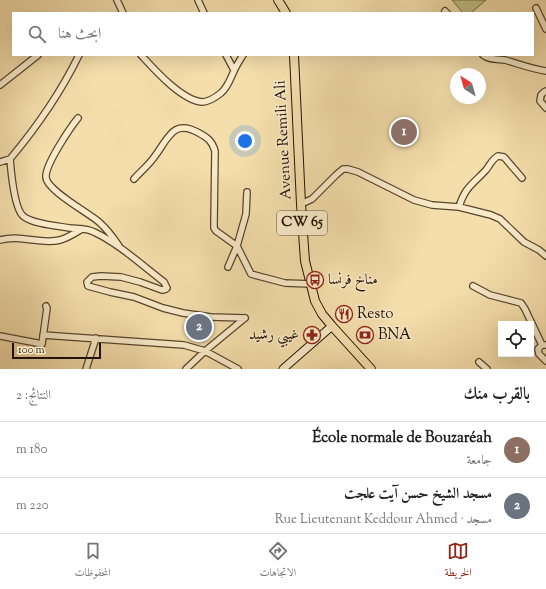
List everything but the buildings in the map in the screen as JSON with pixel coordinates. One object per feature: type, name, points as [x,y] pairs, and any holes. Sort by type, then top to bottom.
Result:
[{"type":"main road","points":[[278,0],[285,12]]},
{"type":"main road","name":"Avenue Remili Ali","points":[[294,56],[305,261],[315,301],[322,314],[371,369]]},
{"type":"main road","points":[[283,369],[332,326]]},
{"type":"street","points":[[117,0],[123,12]]},
{"type":"street","points":[[198,0],[204,12]]},
{"type":"street","points":[[536,8],[546,29]]},
{"type":"street","points":[[0,85],[37,56]]},
{"type":"street","points":[[0,162],[10,159],[33,131],[78,56]]},
{"type":"street","points":[[142,56],[160,76],[176,89],[189,98],[202,102],[213,99],[222,92],[229,83],[234,70],[242,56]]},
{"type":"street","points":[[227,56],[234,70]]},
{"type":"street","points":[[484,56],[486,58],[503,60],[546,71]]},
{"type":"street","points":[[546,91],[541,95],[540,101],[546,108]]},
{"type":"street","points":[[78,118],[53,157],[46,176],[47,181],[77,208],[98,221],[113,237],[122,250]]},
{"type":"street","points":[[134,179],[155,157],[168,136],[176,130],[186,128],[196,131],[208,138],[213,144],[215,151],[214,228],[219,234],[237,246],[251,274],[285,283],[311,284]]},
{"type":"street","points":[[459,207],[461,199],[467,188],[486,170],[494,158],[498,156],[504,157],[522,178]]},
{"type":"street","points":[[10,159],[14,192],[19,211],[23,216],[34,222],[93,231],[122,250],[164,282],[168,288],[162,290],[121,277],[101,276],[92,277],[88,282],[88,286],[134,297],[163,308],[183,313],[211,317],[245,318],[186,369]]},
{"type":"street","points":[[301,204],[312,199],[342,169],[348,169],[358,172],[414,200],[432,205],[459,207],[500,219],[524,242],[546,256]]},
{"type":"street","points":[[228,267],[237,246],[246,214],[247,192]]},
{"type":"street","points":[[0,240],[16,238],[43,241],[59,240],[74,235],[83,229]]},
{"type":"street","points":[[473,286],[490,295],[521,303],[544,345],[538,349],[539,354],[546,362]]},
{"type":"street","points":[[0,336],[42,344],[47,308],[46,306]]},
{"type":"street","points":[[43,334],[184,345],[205,351],[238,369]]},
{"type":"street","points":[[86,369],[96,338]]},
{"type":"street","points":[[479,362],[487,369]]},
{"type":"green space","points":[[452,0],[486,0],[472,12],[462,12]]},
{"type":"place","name":"École normale de Bouzaréah","points":[[404,132]]},
{"type":"place","name":"مناخ فرنسا","points":[[315,280]]},
{"type":"place","name":"Resto","points":[[344,314]]},
{"type":"place","name":"مسجد الشيخ حسن آيت علجت","points":[[199,327]]},
{"type":"place","name":"غيبي رشيد","points":[[312,335]]},
{"type":"place","name":"BNA","points":[[365,335]]}]
